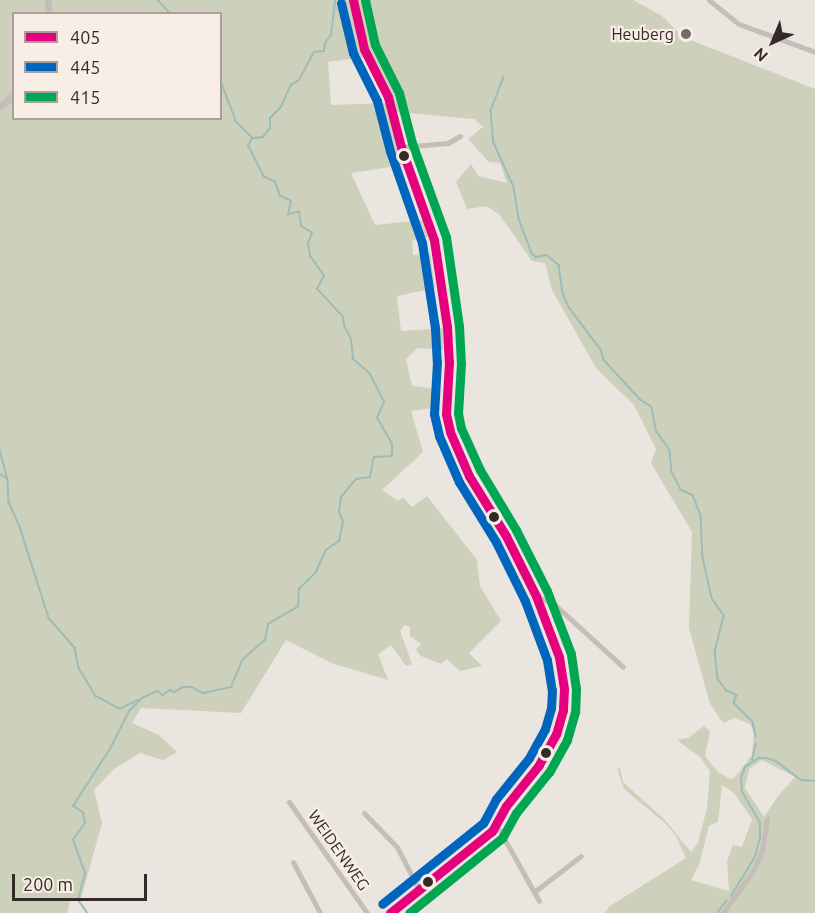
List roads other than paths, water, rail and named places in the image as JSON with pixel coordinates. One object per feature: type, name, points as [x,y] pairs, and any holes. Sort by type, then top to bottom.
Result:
[{"type":"street","points":[[353,0],[363,49],[388,97],[401,147],[434,240],[447,327],[449,362],[446,414],[450,432],[469,476],[506,536],[536,596],[559,657],[563,710],[558,730],[539,765],[506,806],[496,824],[474,847],[419,890],[406,897],[390,913]]},
{"type":"street","points":[[709,0],[739,24],[815,52]]},
{"type":"street","points":[[0,106],[12,97]]},
{"type":"street","points":[[401,147],[448,143],[460,136]]},
{"type":"street","points":[[536,596],[554,604],[623,667]]},
{"type":"street","name":"WEIDENWEG","points":[[289,802],[367,913]]},
{"type":"street","points":[[364,813],[397,847],[419,890]]},
{"type":"street","points":[[723,913],[758,860],[762,851],[767,818]]},
{"type":"street","points":[[496,824],[519,869],[539,901]]},
{"type":"street","points":[[534,892],[581,856]]},
{"type":"street","points":[[293,862],[320,913]]},
{"type":"waterway","points":[[158,0],[169,12]]},
{"type":"waterway","points":[[253,138],[263,137],[270,128],[270,118],[281,107],[291,85],[299,80],[314,52],[324,51],[325,43],[331,35],[335,0]]},
{"type":"waterway","points":[[504,77],[491,111],[494,143],[514,187],[519,219],[532,253],[536,257],[547,255],[559,265],[563,293],[569,307],[601,350],[604,360],[640,399],[652,407],[656,430],[670,451],[672,472],[681,490],[693,495],[701,516],[703,558],[712,598],[724,616],[715,651],[718,679],[726,690],[737,695],[734,703],[753,722],[756,737]]},
{"type":"waterway","points":[[87,913],[78,900],[85,873],[73,840],[85,823],[83,813],[73,806],[110,749],[129,711],[142,698],[157,691],[163,695],[170,690],[175,692],[183,687],[192,687],[203,693],[231,687],[243,659],[265,640],[268,624],[298,607],[299,589],[316,572],[326,550],[339,541],[343,522],[339,512],[341,497],[356,479],[370,477],[374,457],[392,456],[392,444],[377,418],[384,402],[370,374],[353,359],[351,339],[344,326],[343,317],[317,289],[324,276],[310,256],[308,243],[312,233],[301,226],[299,212],[288,215],[291,201],[280,196],[275,182],[264,177],[248,146],[252,138],[236,122],[222,85]]},
{"type":"waterway","points":[[0,450],[8,479],[9,502],[20,527],[49,618],[75,648],[79,668],[96,696],[120,709],[138,700]]},
{"type":"waterway","points":[[0,474],[7,478]]},
{"type":"waterway","points":[[752,760],[756,743]]},
{"type":"waterway","points":[[731,896],[755,857],[760,838],[760,823],[742,792],[741,778],[745,767],[759,758],[766,758],[776,761],[801,780],[815,781]]},
{"type":"waterway","points":[[717,913],[727,900]]},
{"type":"place","name":"Heuberg","points":[[686,34]]}]
